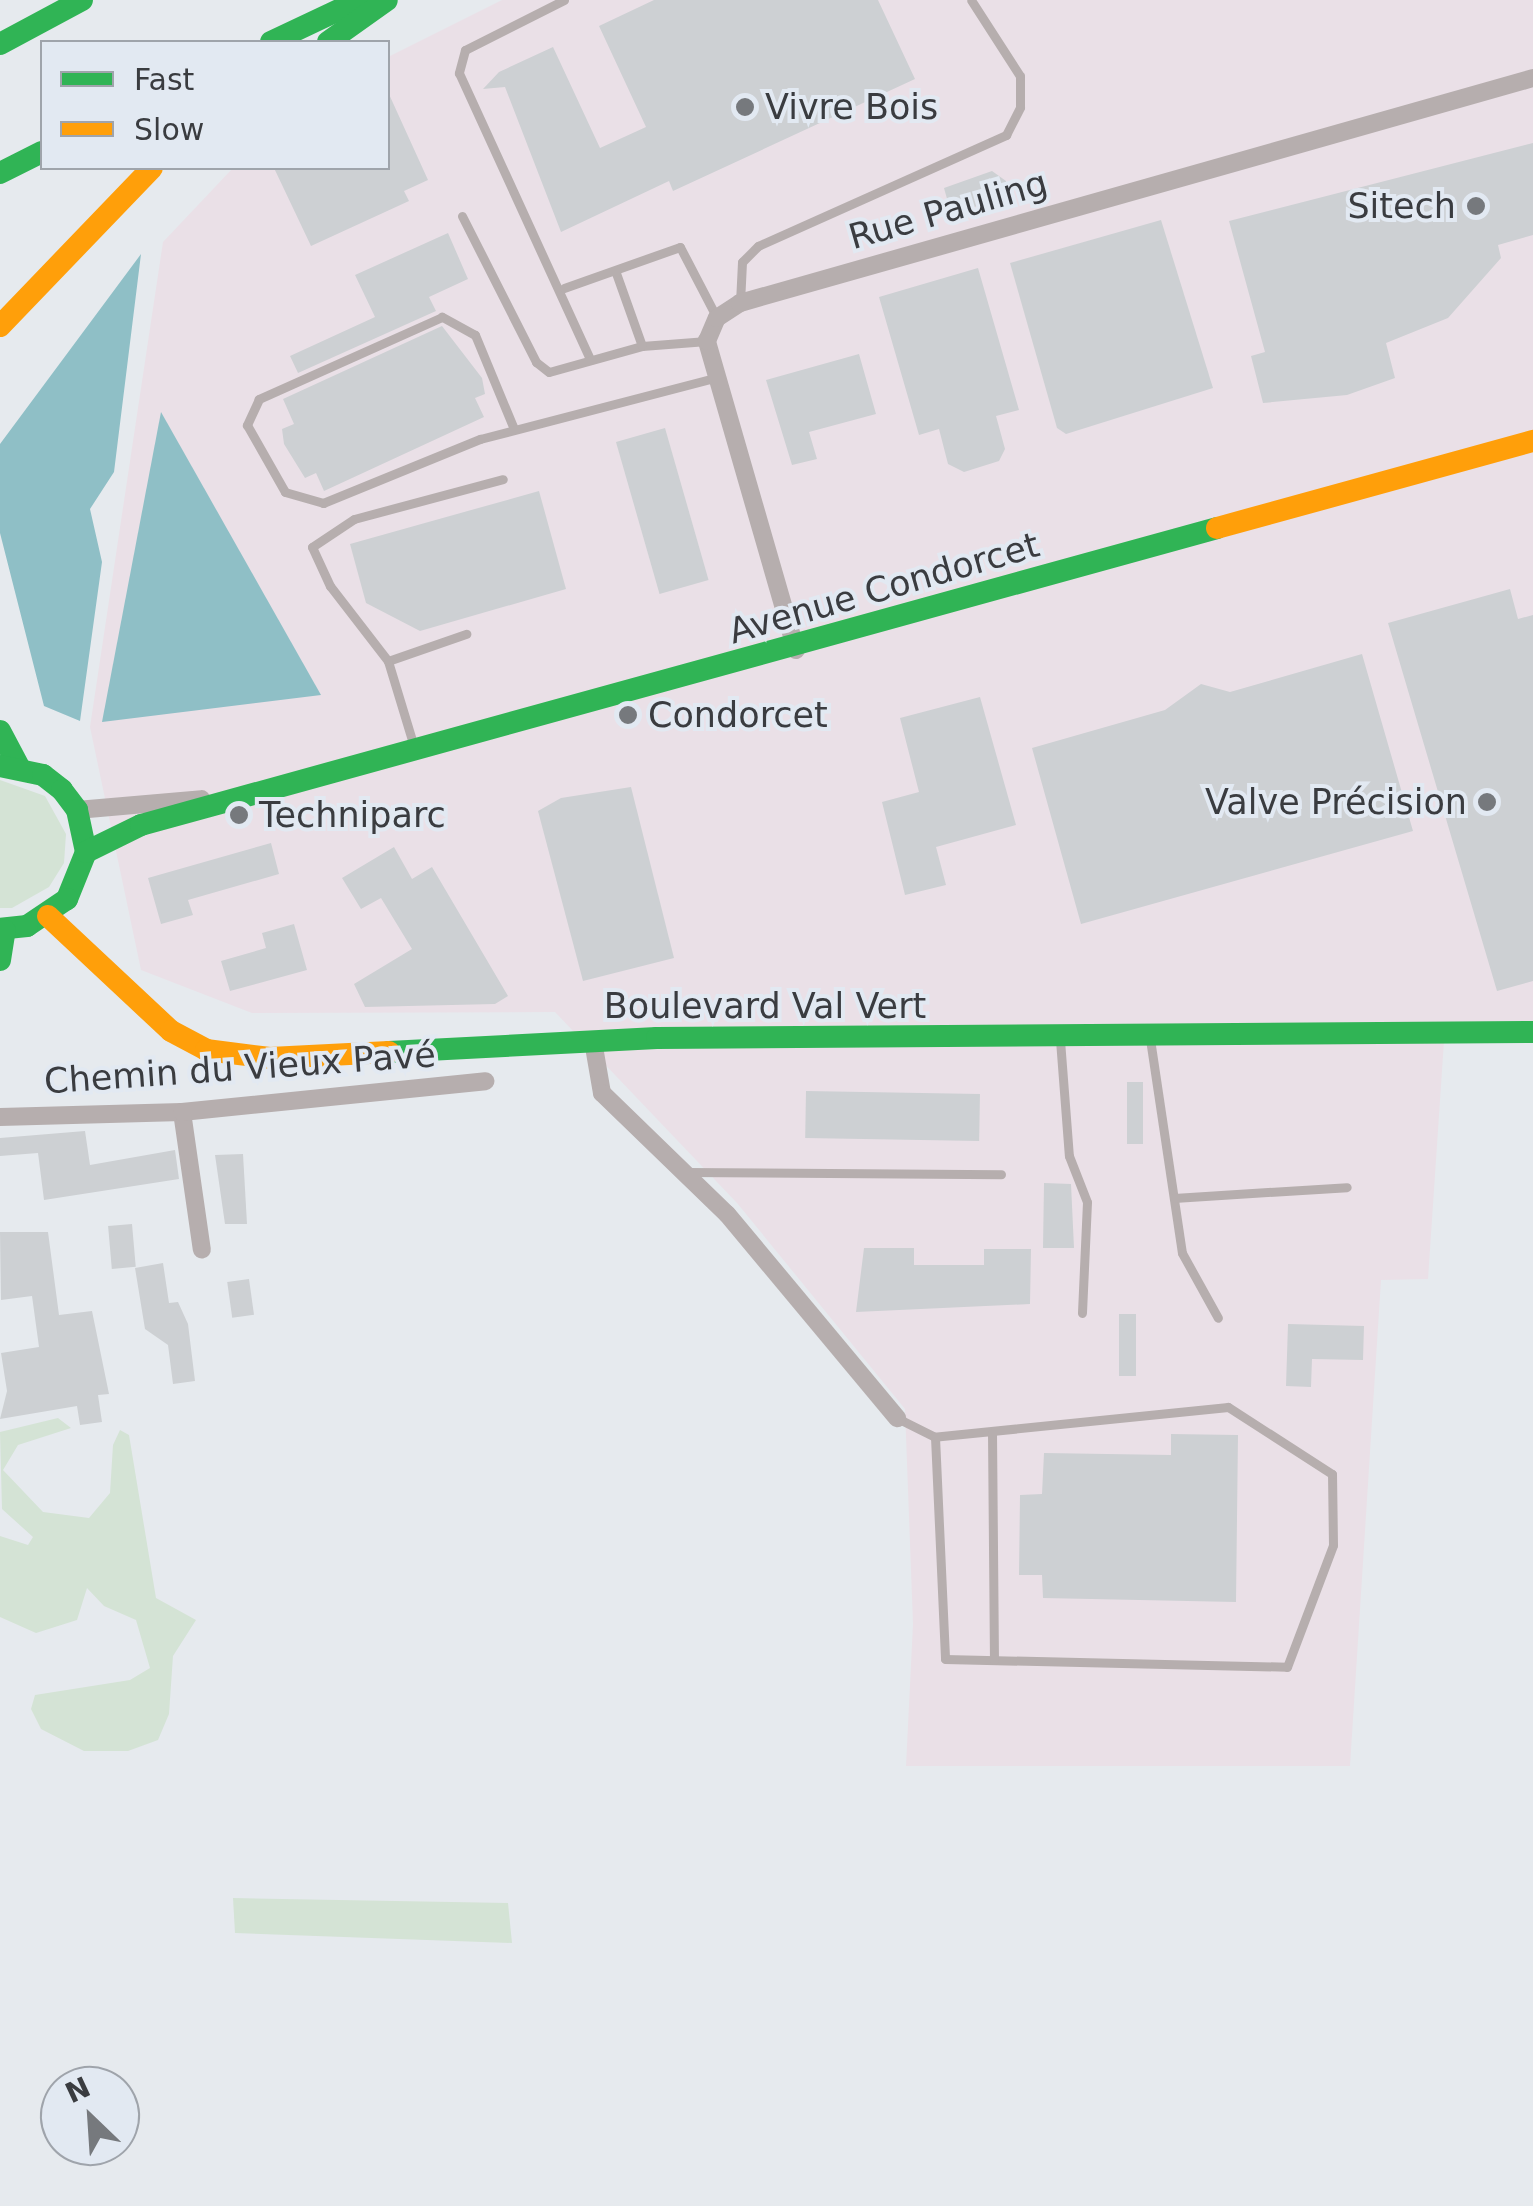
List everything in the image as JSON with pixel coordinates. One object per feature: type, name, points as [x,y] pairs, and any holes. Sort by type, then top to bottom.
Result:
[{"type":"main road","points":[[0,44],[82,0]]},
{"type":"main road","points":[[275,40],[360,0]]},
{"type":"main road","points":[[331,40],[387,0]]},
{"type":"main road","points":[[0,173],[40,153]]},
{"type":"main road","points":[[0,326],[150,170]]},
{"type":"main road","name":"Avenue Condorcet","points":[[86,852],[129,829],[796,650],[1533,441]]},
{"type":"main road","points":[[0,730],[10,766],[42,774],[77,810],[86,852],[74,888],[48,916],[2,929],[0,960]]},
{"type":"main road","name":"Boulevard Val Vert","points":[[48,916],[110,980],[206,1050],[270,1058],[593,1041],[1060,1040],[1533,1032]]},
{"type":"street","name":"Rue Pauling","points":[[718,318],[740,303],[1533,78]]},
{"type":"street","points":[[718,318],[707,341],[796,650]]},
{"type":"street","name":"Avenue Condorcet","points":[[77,810],[252,797]]},
{"type":"street","points":[[593,1041],[602,1093],[687,1172],[897,1418]]},
{"type":"street","name":"Chemin du Vieux Pavé","points":[[0,1118],[182,1112],[486,1080]]},
{"type":"street","points":[[182,1112],[202,1250]]},
{"type":"lane","points":[[564,0],[459,60],[564,288],[590,360]]},
{"type":"lane","points":[[740,303],[742,262],[758,246],[1006,135],[1020,106],[1020,76],[971,0]]},
{"type":"lane","points":[[462,216],[536,362],[549,372],[642,346],[707,341]]},
{"type":"lane","points":[[564,288],[616,273],[680,247],[718,318]]},
{"type":"lane","points":[[616,273],[642,346]]},
{"type":"lane","points":[[514,429],[476,335],[442,317],[259,399],[248,425],[285,492],[322,503],[514,429],[718,377]]},
{"type":"lane","points":[[416,752],[388,661],[330,586],[314,541],[354,519],[503,479]]},
{"type":"lane","points":[[388,661],[466,634]]},
{"type":"lane","points":[[1150,1039],[1182,1253],[1218,1318]]},
{"type":"lane","points":[[1060,1040],[1069,1156],[1088,1202],[1082,1313]]},
{"type":"lane","points":[[687,1172],[1001,1174]]},
{"type":"lane","points":[[1174,1198],[1347,1187]]},
{"type":"lane","points":[[897,1418],[935,1437],[1228,1407],[1332,1474],[1333,1545],[1288,1668],[945,1659],[935,1437]]},
{"type":"lane","points":[[992,1432],[994,1660]]},
{"type":"shaded area","points":[[502,0],[1533,0],[1533,1023],[1445,1026],[1428,1279],[1381,1280],[1350,1766],[906,1766],[913,1624],[905,1409],[737,1203],[555,1012],[252,1013],[141,970],[90,727],[163,242],[231,170],[390,170],[390,56]]},
{"type":"green space","points":[[0,780],[45,796],[66,834],[64,863],[49,887],[12,908],[0,908]]},
{"type":"green space","points":[[58,1418],[71,1428],[18,1445],[3,1470],[43,1512],[89,1518],[110,1493],[113,1445],[120,1430],[129,1435],[156,1598],[196,1620],[173,1656],[169,1714],[158,1740],[128,1751],[84,1751],[41,1729],[31,1709],[35,1695],[130,1680],[150,1668],[136,1620],[104,1606],[87,1588],[77,1620],[36,1633],[0,1617],[0,1536],[28,1545],[33,1537],[2,1509],[0,1432]]},
{"type":"green space","points":[[233,1898],[508,1903],[512,1943],[235,1933]]},
{"type":"water","points":[[141,254],[114,472],[90,509],[102,562],[80,721],[44,706],[0,533],[0,444]]},
{"type":"water","points":[[161,412],[321,695],[102,722]]},
{"type":"building","name":"Vivre Bois","points":[[654,0],[878,0],[915,79],[673,191],[669,181],[561,232],[505,87],[483,89],[499,72],[553,47],[600,148],[646,127],[599,26]]},
{"type":"building","points":[[390,96],[428,180],[404,191],[409,201],[311,246],[275,170],[390,170]]},
{"type":"building","points":[[1533,143],[1533,235],[1498,245],[1501,258],[1448,318],[1386,343],[1395,378],[1347,395],[1263,403],[1251,356],[1265,352],[1229,221]]},
{"type":"building","points":[[992,171],[1006,181],[1005,199],[951,213],[944,188]]},
{"type":"building","points":[[1161,220],[1213,388],[1066,434],[1057,428],[1010,263]]},
{"type":"building","points":[[448,233],[468,279],[429,297],[436,311],[298,373],[290,356],[375,317],[355,275]]},
{"type":"building","points":[[978,268],[1019,410],[996,416],[1005,449],[999,461],[964,472],[948,464],[939,429],[919,435],[879,297]]},
{"type":"building","points":[[442,326],[482,378],[485,394],[475,398],[484,417],[324,491],[316,473],[305,478],[284,444],[282,429],[294,424],[283,399]]},
{"type":"building","points":[[859,354],[876,414],[809,432],[817,459],[792,465],[766,380]]},
{"type":"building","points":[[665,428],[709,580],[660,594],[616,442]]},
{"type":"building","points":[[539,491],[566,589],[420,631],[366,603],[350,544]]},
{"type":"building","name":"Valve Précision","points":[[1510,589],[1518,619],[1533,615],[1533,981],[1497,991],[1388,623]]},
{"type":"building","points":[[1362,654],[1413,831],[1081,924],[1032,748],[1165,710],[1201,684],[1230,692]]},
{"type":"building","points":[[980,697],[1016,825],[936,847],[946,885],[905,895],[882,802],[919,792],[900,718]]},
{"type":"building","points":[[631,787],[674,958],[583,981],[538,811],[561,798]]},
{"type":"building","points":[[271,843],[279,874],[188,900],[193,915],[161,924],[148,878]]},
{"type":"building","points":[[394,847],[412,879],[432,867],[508,996],[495,1004],[365,1007],[354,984],[412,949],[381,898],[361,909],[342,878]]},
{"type":"building","points":[[294,924],[307,970],[230,991],[221,961],[266,948],[262,933]]},
{"type":"building","points":[[1127,1082],[1143,1082],[1143,1144],[1127,1144]]},
{"type":"building","points":[[806,1091],[980,1094],[979,1141],[805,1138]]},
{"type":"building","points":[[85,1131],[90,1165],[175,1150],[179,1179],[44,1200],[38,1153],[0,1156],[0,1138]]},
{"type":"building","points":[[243,1154],[247,1224],[225,1224],[215,1155]]},
{"type":"building","points":[[1044,1183],[1071,1184],[1074,1248],[1043,1248]]},
{"type":"building","points":[[132,1224],[136,1267],[112,1269],[108,1226]]},
{"type":"building","points":[[0,1232],[48,1232],[59,1315],[92,1311],[109,1394],[98,1395],[102,1422],[80,1425],[77,1406],[0,1419],[7,1391],[1,1353],[39,1347],[32,1296],[1,1300]]},
{"type":"building","points":[[864,1248],[914,1248],[914,1265],[984,1265],[984,1249],[1031,1249],[1030,1304],[856,1312]]},
{"type":"building","points":[[163,1263],[169,1303],[178,1302],[188,1324],[195,1381],[173,1384],[168,1345],[145,1329],[135,1268]]},
{"type":"building","points":[[249,1279],[254,1315],[232,1318],[227,1282]]},
{"type":"building","points":[[1119,1314],[1136,1314],[1136,1376],[1119,1376]]},
{"type":"building","points":[[1288,1324],[1364,1326],[1363,1360],[1312,1359],[1311,1387],[1286,1386]]},
{"type":"building","points":[[1171,1434],[1238,1435],[1236,1602],[1043,1598],[1042,1575],[1019,1575],[1020,1495],[1042,1494],[1044,1453],[1171,1455]]},
{"type":"traffic: fast","points":[[0,44],[82,0]]},
{"type":"traffic: fast","points":[[275,40],[360,0]]},
{"type":"traffic: fast","points":[[331,40],[387,0]]},
{"type":"traffic: fast","points":[[0,173],[40,153]]},
{"type":"traffic: fast","points":[[86,852],[141,825],[1217,528]]},
{"type":"traffic: fast","points":[[0,731],[19,766]]},
{"type":"traffic: fast","points":[[0,766],[43,775],[62,790],[77,810],[86,852],[67,899],[27,926],[0,929]]},
{"type":"traffic: fast","points":[[0,960],[5,930]]},
{"type":"traffic: fast","points":[[389,1052],[657,1038],[1533,1032]]},
{"type":"traffic: slow","points":[[0,326],[150,170]]},
{"type":"traffic: slow","points":[[1217,528],[1533,441]]},
{"type":"traffic: slow","points":[[48,916],[171,1031],[206,1050],[270,1058],[389,1052]]},
{"type":"place","name":"Vivre Bois","points":[[745,107]]},
{"type":"place","name":"Sitech","points":[[1476,206]]},
{"type":"place","name":"Condorcet","points":[[628,715]]},
{"type":"place","name":"Valve Précision","points":[[1487,802]]},
{"type":"place","name":"Techniparc","points":[[239,815]]}]
